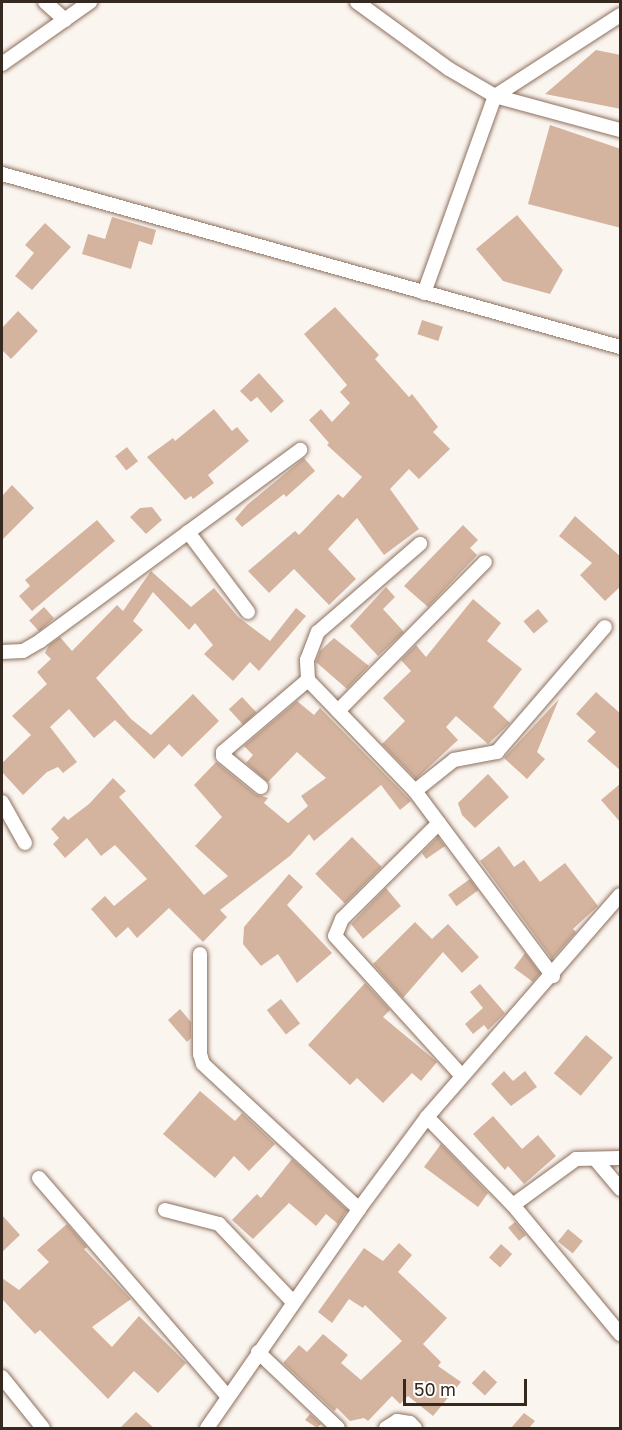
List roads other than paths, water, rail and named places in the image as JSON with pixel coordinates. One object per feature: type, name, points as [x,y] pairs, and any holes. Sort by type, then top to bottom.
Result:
[{"type":"street","points":[[45,2],[65,20]]},
{"type":"street","points":[[2,64],[90,2]]},
{"type":"street","points":[[357,2],[449,69],[495,96],[621,130]]},
{"type":"street","points":[[424,293],[495,96],[621,15]]},
{"type":"street","points":[[2,174],[621,347]]},
{"type":"street","points":[[2,652],[23,651],[40,641],[300,450]]},
{"type":"street","points":[[188,532],[248,612]]},
{"type":"street","points":[[420,544],[318,632],[307,660],[308,680],[415,790],[553,976]]},
{"type":"street","points":[[338,711],[484,562]]},
{"type":"street","points":[[415,790],[454,760],[497,752],[605,627]]},
{"type":"street","points":[[261,787],[223,756],[224,752],[308,680]]},
{"type":"street","points":[[2,802],[26,843]]},
{"type":"street","points":[[439,823],[342,919],[335,936],[462,1076]]},
{"type":"street","points":[[207,1428],[292,1302],[427,1117],[553,976],[621,895]]},
{"type":"street","points":[[200,954],[200,1054],[203,1064],[359,1209]]},
{"type":"street","points":[[427,1117],[513,1205],[621,1334]]},
{"type":"street","points":[[513,1205],[576,1159],[621,1158]]},
{"type":"street","points":[[596,1160],[621,1189]]},
{"type":"street","points":[[39,1178],[227,1396]]},
{"type":"street","points":[[165,1210],[219,1224],[292,1302]]},
{"type":"street","points":[[258,1352],[338,1428]]},
{"type":"street","points":[[2,1377],[43,1428]]},
{"type":"street","points":[[386,1428],[397,1421],[410,1423],[416,1428]]}]
